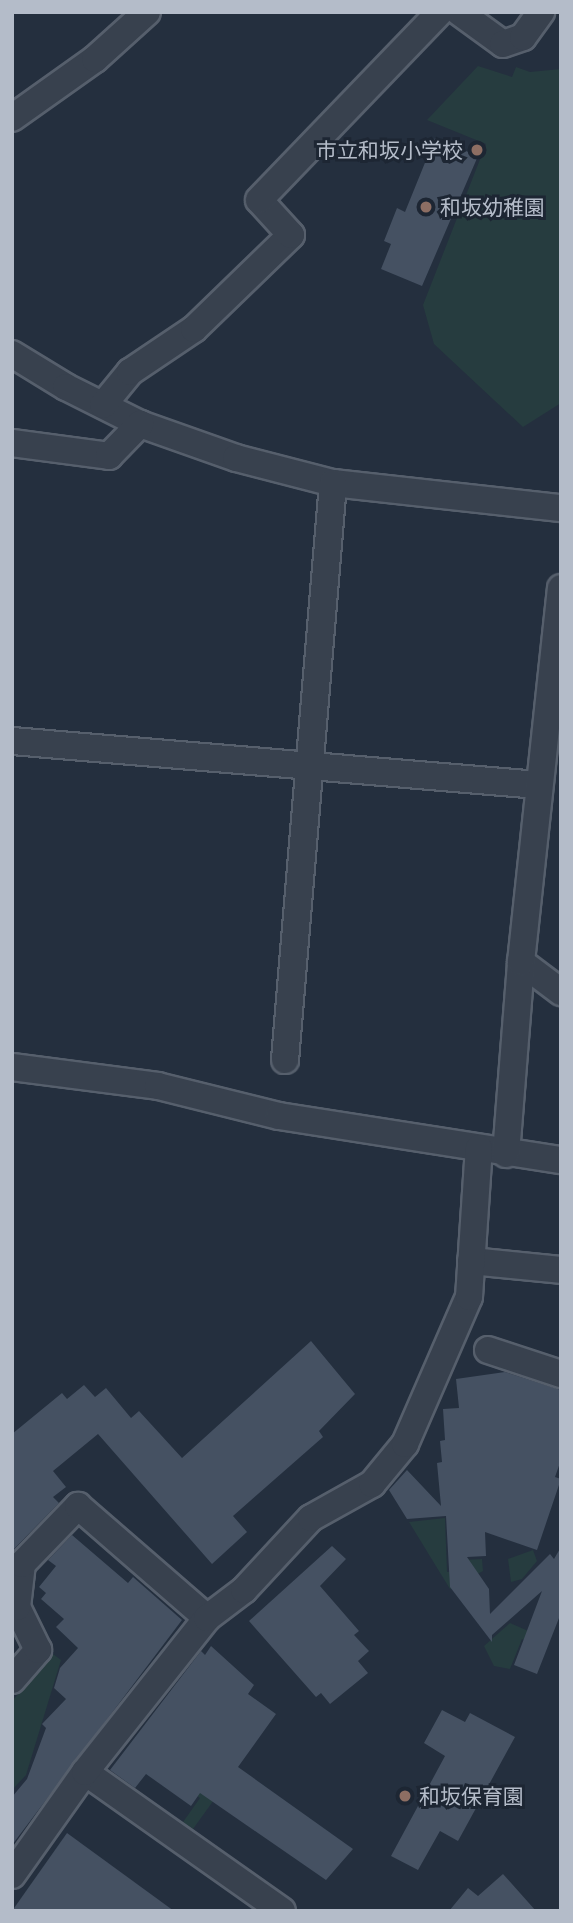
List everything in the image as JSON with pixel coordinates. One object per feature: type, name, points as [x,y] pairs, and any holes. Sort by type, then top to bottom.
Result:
[{"type":"street","points":[[12,118],[95,60],[147,12]]},
{"type":"street","points":[[103,405],[130,372],[194,329],[291,235],[259,200],[440,12]]},
{"type":"street","points":[[459,12],[503,44],[523,37],[541,12]]},
{"type":"street","points":[[12,354],[141,424],[236,458],[333,483],[561,508]]},
{"type":"street","points":[[12,443],[109,456],[141,424]]},
{"type":"street","points":[[285,1060],[333,483]]},
{"type":"street","points":[[506,1154],[521,962],[549,814],[538,785],[561,588]]},
{"type":"street","points":[[12,741],[538,785]]},
{"type":"street","points":[[521,962],[561,992]]},
{"type":"street","points":[[12,1067],[158,1086],[279,1116],[506,1154],[561,1160]]},
{"type":"street","points":[[12,1875],[85,1772],[207,1618],[243,1590],[311,1518],[372,1484],[405,1444],[469,1297],[479,1148]]},
{"type":"street","points":[[471,1261],[561,1270]]},
{"type":"street","points":[[488,1350],[561,1374]]},
{"type":"street","points":[[12,1680],[38,1650],[17,1607],[22,1564],[78,1506],[207,1618]]},
{"type":"street","points":[[85,1772],[282,1911]]},
{"type":"green space","points":[[478,66],[512,77],[516,67],[530,72],[561,69],[561,403],[523,427],[434,344],[423,305],[486,144],[427,120]]},
{"type":"green space","points":[[445,1518],[447,1572],[463,1569],[462,1560],[482,1559],[483,1571],[450,1589],[409,1522]]},
{"type":"green space","points":[[533,1550],[537,1561],[522,1579],[511,1582],[508,1559]]},
{"type":"green space","points":[[510,1623],[533,1633],[530,1642],[522,1639],[510,1669],[494,1666],[484,1646]]},
{"type":"green space","points":[[53,1654],[61,1660],[26,1775],[12,1790],[12,1701]]},
{"type":"green space","points":[[224,1786],[193,1829],[183,1822],[200,1798],[189,1790]]},
{"type":"building","points":[[435,138],[478,156],[422,286],[381,269],[391,244],[384,241],[397,208],[405,212]]},
{"type":"building","points":[[311,1341],[355,1394],[319,1431],[323,1437],[233,1516],[247,1532],[212,1564],[98,1434],[53,1471],[66,1487],[53,1497],[59,1503],[12,1551],[12,1434],[62,1393],[67,1399],[84,1385],[95,1397],[106,1388],[131,1418],[139,1411],[182,1458]]},
{"type":"building","points":[[505,1372],[561,1390],[561,1460],[555,1477],[561,1479],[537,1550],[485,1532],[486,1556],[467,1557],[489,1589],[490,1614],[550,1554],[554,1559],[561,1547],[561,1613],[537,1674],[514,1665],[542,1591],[492,1635],[492,1642],[450,1587],[446,1516],[407,1519],[389,1490],[407,1470],[441,1506],[437,1463],[442,1462],[440,1441],[445,1440],[443,1409],[459,1408],[456,1379]]},
{"type":"building","points":[[72,1535],[128,1583],[133,1577],[182,1620],[12,1845],[12,1797],[27,1779],[46,1728],[42,1724],[66,1699],[54,1688],[60,1668],[78,1648],[56,1627],[64,1619],[41,1599],[46,1593],[39,1587],[56,1566],[48,1560]]},
{"type":"building","points":[[332,1546],[346,1559],[320,1586],[359,1631],[354,1635],[369,1651],[358,1661],[368,1673],[330,1704],[321,1693],[316,1697],[249,1621]]},
{"type":"building","points":[[211,1646],[254,1685],[248,1694],[276,1714],[238,1767],[353,1849],[326,1880],[200,1793],[191,1806],[146,1774],[135,1788],[110,1770],[201,1651],[205,1655]]},
{"type":"building","points":[[442,1710],[465,1722],[470,1713],[515,1737],[458,1841],[440,1831],[418,1870],[391,1856],[445,1756],[424,1743]]},
{"type":"building","points":[[67,1833],[174,1911],[12,1911]]},
{"type":"building","points":[[503,1874],[536,1911],[449,1911],[468,1888],[478,1896]]},
{"type":"place","name":"市立和坂小学校","points":[[477,150]]},
{"type":"place","name":"和坂幼稚園","points":[[426,207]]},
{"type":"place","name":"和坂保育園","points":[[405,1796]]}]
